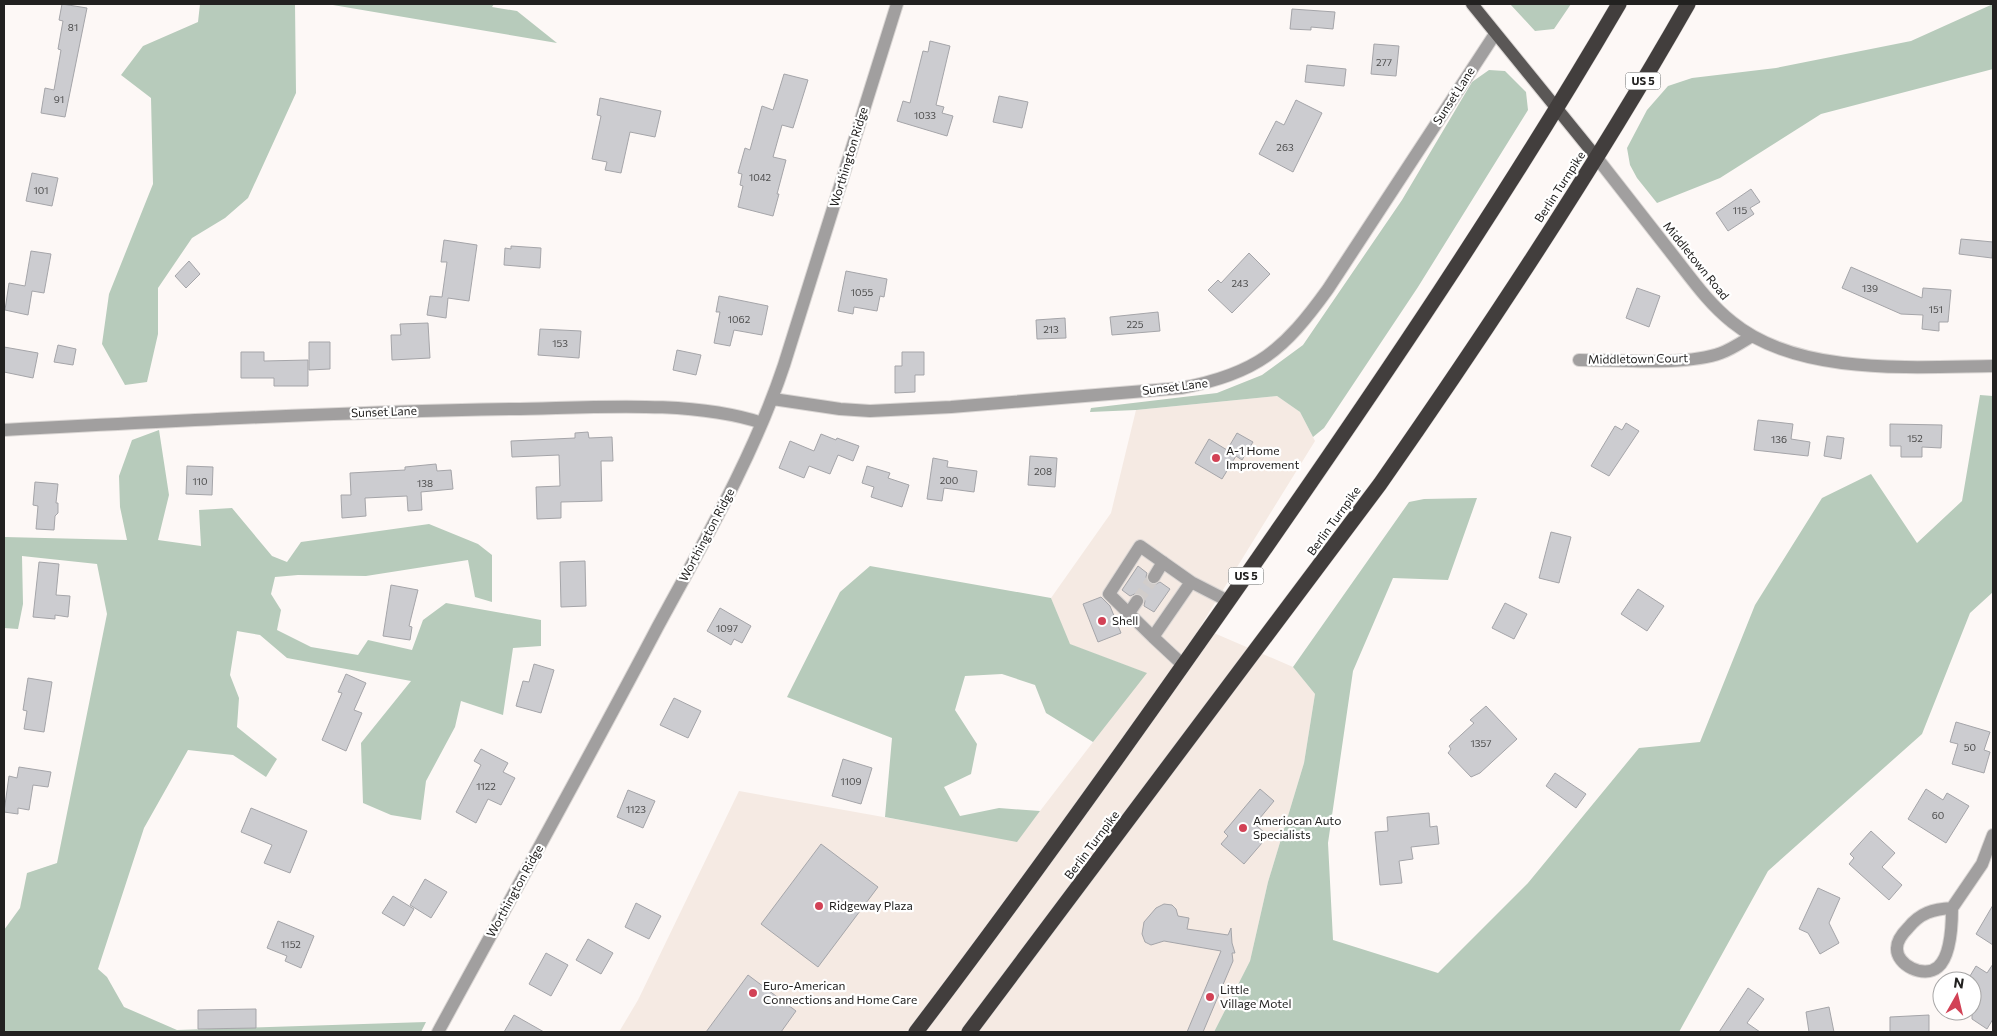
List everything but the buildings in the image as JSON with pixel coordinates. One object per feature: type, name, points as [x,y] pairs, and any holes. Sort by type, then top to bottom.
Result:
[{"type":"highway","name":"US 5","points":[[916,1032],[1071,824],[1228,601],[1428,309],[1558,108],[1619,4]]},
{"type":"highway","name":"Berlin Turnpike","points":[[969,1032],[1380,484],[1440,398],[1597,158],[1688,4]]},
{"type":"main road","name":"Middletown Road","points":[[1472,4],[1597,158]]},
{"type":"street","name":"Worthington Ridge","points":[[438,1032],[727,498],[773,399],[896,4]]},
{"type":"street","name":"Sunset Lane","points":[[773,399],[840,409],[870,411],[952,407],[1181,388],[1213,382],[1241,371],[1268,356],[1289,339],[1308,316],[1328,289],[1495,34]]},
{"type":"street","name":"Middletown Road","points":[[1597,158],[1703,294],[1733,323],[1752,336],[1798,355],[1827,361],[1900,366],[1993,366]]},
{"type":"street","name":"Middletown Court","points":[[1579,360],[1675,360],[1701,358],[1720,353],[1752,336]]},
{"type":"street","name":"Sunset Lane","points":[[4,430],[371,412],[571,408],[698,411],[728,414],[762,423]]},
{"type":"street","points":[[1183,665],[1109,594],[1140,546],[1191,582],[1228,601]]},
{"type":"street","points":[[1154,577],[1163,562]]},
{"type":"street","points":[[1153,637],[1191,582]]},
{"type":"street","points":[[1129,613],[1137,601]]},
{"type":"street","points":[[1952,908],[1933,909],[1912,923],[1902,935],[1897,946],[1898,957],[1905,964],[1917,970],[1930,971],[1938,967],[1947,950],[1952,927],[1952,908],[1982,864],[1993,835]]},
{"type":"shaded area","points":[[1277,396],[1300,412],[1315,441],[1200,627],[1293,667],[1315,694],[1304,763],[1268,882],[1250,961],[1214,1032],[619,1032],[638,1000],[739,791],[1017,841],[1146,673],[1069,644],[1051,598],[1111,513],[1136,410]]},
{"type":"green space","points":[[200,4],[295,4],[296,93],[248,198],[225,218],[192,238],[158,288],[158,334],[147,382],[125,385],[102,344],[109,294],[153,184],[151,98],[121,75],[143,46],[198,22]]},
{"type":"green space","points":[[327,4],[494,4],[492,7],[517,11],[557,43]]},
{"type":"green space","points":[[1510,4],[1571,4],[1554,29],[1535,31]]},
{"type":"green space","points":[[1993,4],[1993,69],[1821,114],[1720,178],[1657,203],[1637,178],[1630,165],[1627,148],[1647,110],[1668,86],[1692,78],[1776,68],[1911,41]]},
{"type":"green space","points":[[1489,70],[1505,71],[1526,92],[1528,110],[1418,287],[1324,428],[1313,437],[1300,412],[1277,396],[1136,410],[1090,412],[1091,408],[1217,393],[1262,375],[1303,345],[1402,200],[1472,82]]},
{"type":"green space","points":[[1980,395],[1993,396],[1993,592],[1970,613],[1922,734],[1768,871],[1679,1032],[1214,1032],[1250,961],[1268,882],[1304,763],[1315,694],[1293,667],[1409,502],[1424,499],[1477,498],[1448,580],[1393,578],[1353,671],[1328,843],[1333,940],[1438,973],[1528,883],[1639,748],[1700,742],[1755,605],[1822,498],[1871,474],[1917,543],[1962,501]]},
{"type":"green space","points":[[159,430],[169,495],[158,540],[201,546],[199,510],[232,508],[272,556],[287,562],[301,542],[429,524],[478,544],[492,555],[492,602],[475,597],[468,560],[366,576],[298,575],[275,577],[271,594],[281,610],[277,630],[311,647],[358,655],[368,640],[412,650],[423,620],[446,603],[541,620],[541,646],[513,648],[503,715],[461,701],[455,727],[426,781],[421,820],[391,815],[363,803],[361,743],[411,681],[287,658],[260,635],[237,631],[230,675],[239,698],[237,727],[277,759],[266,777],[233,755],[188,750],[144,828],[98,969],[107,977],[124,1007],[177,1030],[426,1022],[421,1032],[4,1032],[4,930],[20,908],[27,873],[57,863],[107,614],[97,564],[22,556],[23,604],[18,629],[4,628],[4,537],[127,540],[120,507],[119,476],[132,440]]},
{"type":"green space","points":[[870,566],[1051,598],[1070,644],[1147,673],[1093,742],[1046,713],[1035,685],[1002,674],[965,676],[955,710],[977,744],[971,774],[944,787],[960,816],[999,808],[1040,811],[1017,842],[885,817],[892,738],[787,697],[840,592]]},
{"type":"tunnel","points":[[1137,601],[1154,577]]},
{"type":"place","name":"A-1 Home Improvement","points":[[1216,458]]},
{"type":"place","name":"Shell","points":[[1102,621]]},
{"type":"place","name":"Ameriocan Auto Specialists","points":[[1243,828]]},
{"type":"place","name":"Ridgeway Plaza","points":[[819,906]]},
{"type":"place","name":"Euro-American Connections and Home Care","points":[[753,993]]},
{"type":"place","name":"Little Village Motel","points":[[1210,997]]}]
